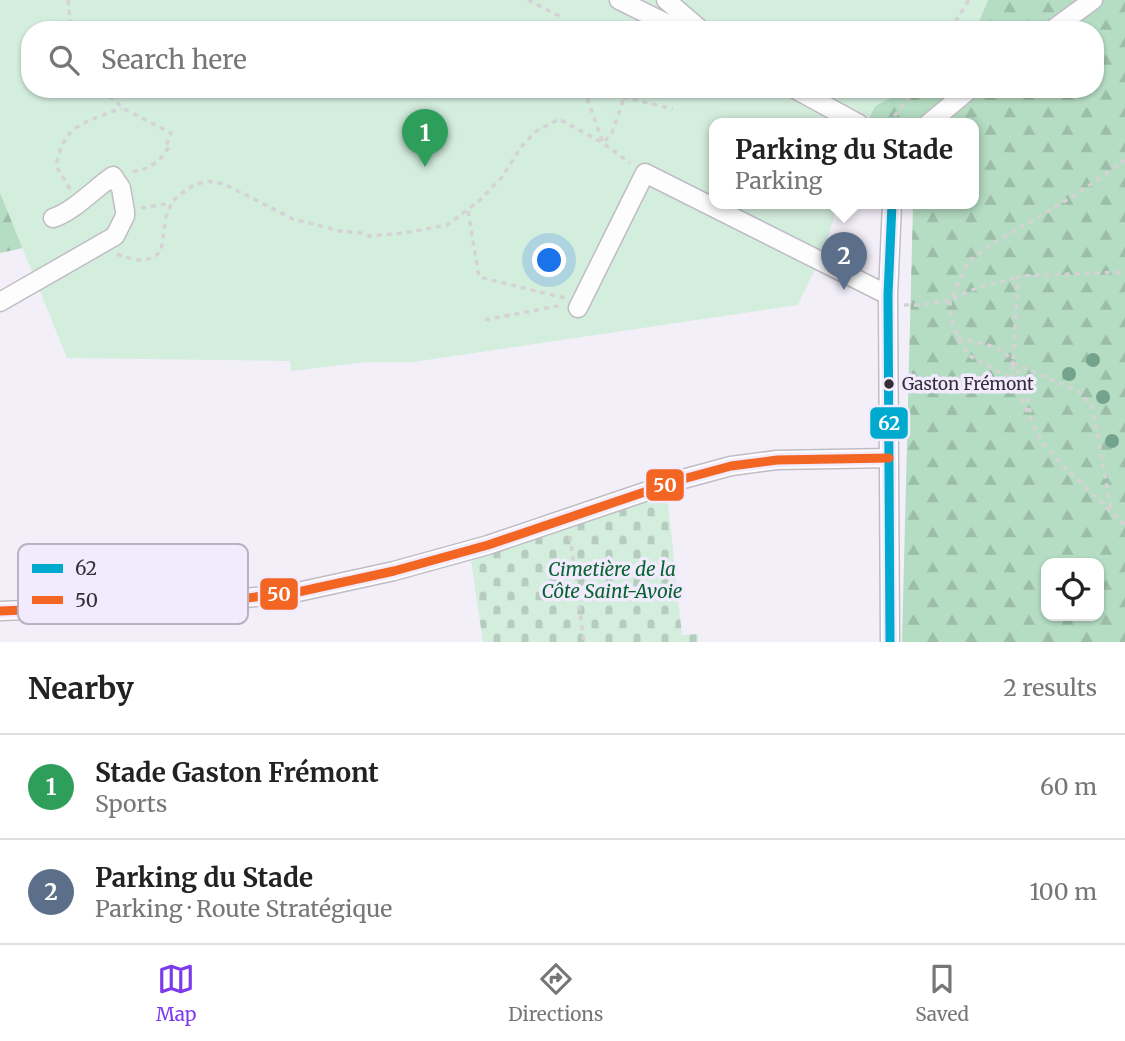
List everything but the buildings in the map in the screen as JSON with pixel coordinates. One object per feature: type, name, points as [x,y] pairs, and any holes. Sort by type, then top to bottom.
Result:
[{"type":"street","points":[[619,0],[662,21]]},
{"type":"street","points":[[666,0],[690,21]]},
{"type":"street","points":[[1064,21],[1093,0]]},
{"type":"street","points":[[811,98],[848,118]]},
{"type":"street","points":[[935,118],[959,98]]},
{"type":"street","points":[[579,305],[645,173],[709,205]]},
{"type":"street","points":[[0,302],[115,236],[125,216],[121,188],[113,176],[68,213],[53,218]]},
{"type":"street","points":[[717,209],[888,295]]},
{"type":"street","points":[[890,642],[888,295],[892,209]]},
{"type":"street","points":[[248,598],[298,593],[394,571],[461,552],[682,478],[731,466],[777,460],[889,458]]},
{"type":"street","points":[[0,611],[18,610]]},
{"type":"path","points":[[68,0],[70,21]]},
{"type":"path","points":[[528,0],[559,16],[560,21]]},
{"type":"path","points":[[955,21],[968,0]]},
{"type":"path","points":[[112,98],[124,109],[171,134],[165,155],[152,165],[141,171],[113,176]]},
{"type":"path","points":[[587,98],[603,143]]},
{"type":"path","points":[[603,143],[612,133],[623,98]]},
{"type":"path","points":[[627,98],[673,109]]},
{"type":"path","points":[[893,118],[909,98]]},
{"type":"path","points":[[79,202],[56,166],[60,148],[74,128],[84,121],[124,109]]},
{"type":"path","points":[[99,245],[138,261],[158,256],[162,251],[166,217],[172,202],[194,185],[207,181],[224,184],[293,219],[340,232],[370,236],[447,225],[468,211],[502,177],[521,147],[543,126],[559,120],[603,143],[645,173]]},
{"type":"path","points":[[1012,379],[968,355],[958,338],[951,317],[950,300],[969,261],[1080,192],[1125,160]]},
{"type":"path","points":[[125,211],[172,202]]},
{"type":"path","points":[[468,211],[479,277],[579,305]]},
{"type":"path","points":[[888,295],[904,305],[921,305],[950,300],[979,287],[1018,276],[1125,272]]},
{"type":"path","points":[[1018,276],[1012,379],[1041,441],[1060,463],[1125,525]]},
{"type":"path","points":[[485,320],[579,305]]},
{"type":"path","points":[[958,338],[1000,350],[1013,363],[1024,387],[1033,425]]},
{"type":"path","points":[[1013,363],[1078,391],[1091,406],[1112,513]]},
{"type":"path","points":[[568,517],[584,642]]},
{"type":"green space","points":[[0,0],[988,0],[979,21],[21,21],[21,98],[890,98],[875,106],[869,118],[709,118],[709,209],[836,209],[823,253],[798,305],[413,362],[368,362],[291,371],[290,361],[67,358],[0,193]]},
{"type":"green space","points":[[988,0],[1125,0],[1125,642],[902,642],[913,209],[979,209],[979,118],[869,118],[875,106],[890,98],[1104,98],[1104,21],[979,21]]},
{"type":"green space","points":[[0,108],[46,243],[0,253]]},
{"type":"green space","name":"Cimetière de la Côte Saint-Avoie","points":[[667,494],[682,635],[698,634],[698,642],[483,642],[471,561]]},
{"type":"transit line","name":"62","points":[[890,642],[888,295],[892,209]]},
{"type":"transit line","name":"50","points":[[248,598],[298,592],[394,571],[488,545],[683,479],[731,466],[777,460],[889,458]]},
{"type":"transit line","name":"50","points":[[0,611],[18,610]]},
{"type":"place","name":"Stade Gaston Frémont","points":[[425,167]]},
{"type":"place","name":"Parking du Stade","points":[[844,290]]},
{"type":"place","name":"Gaston Frémont","points":[[889,384]]}]
